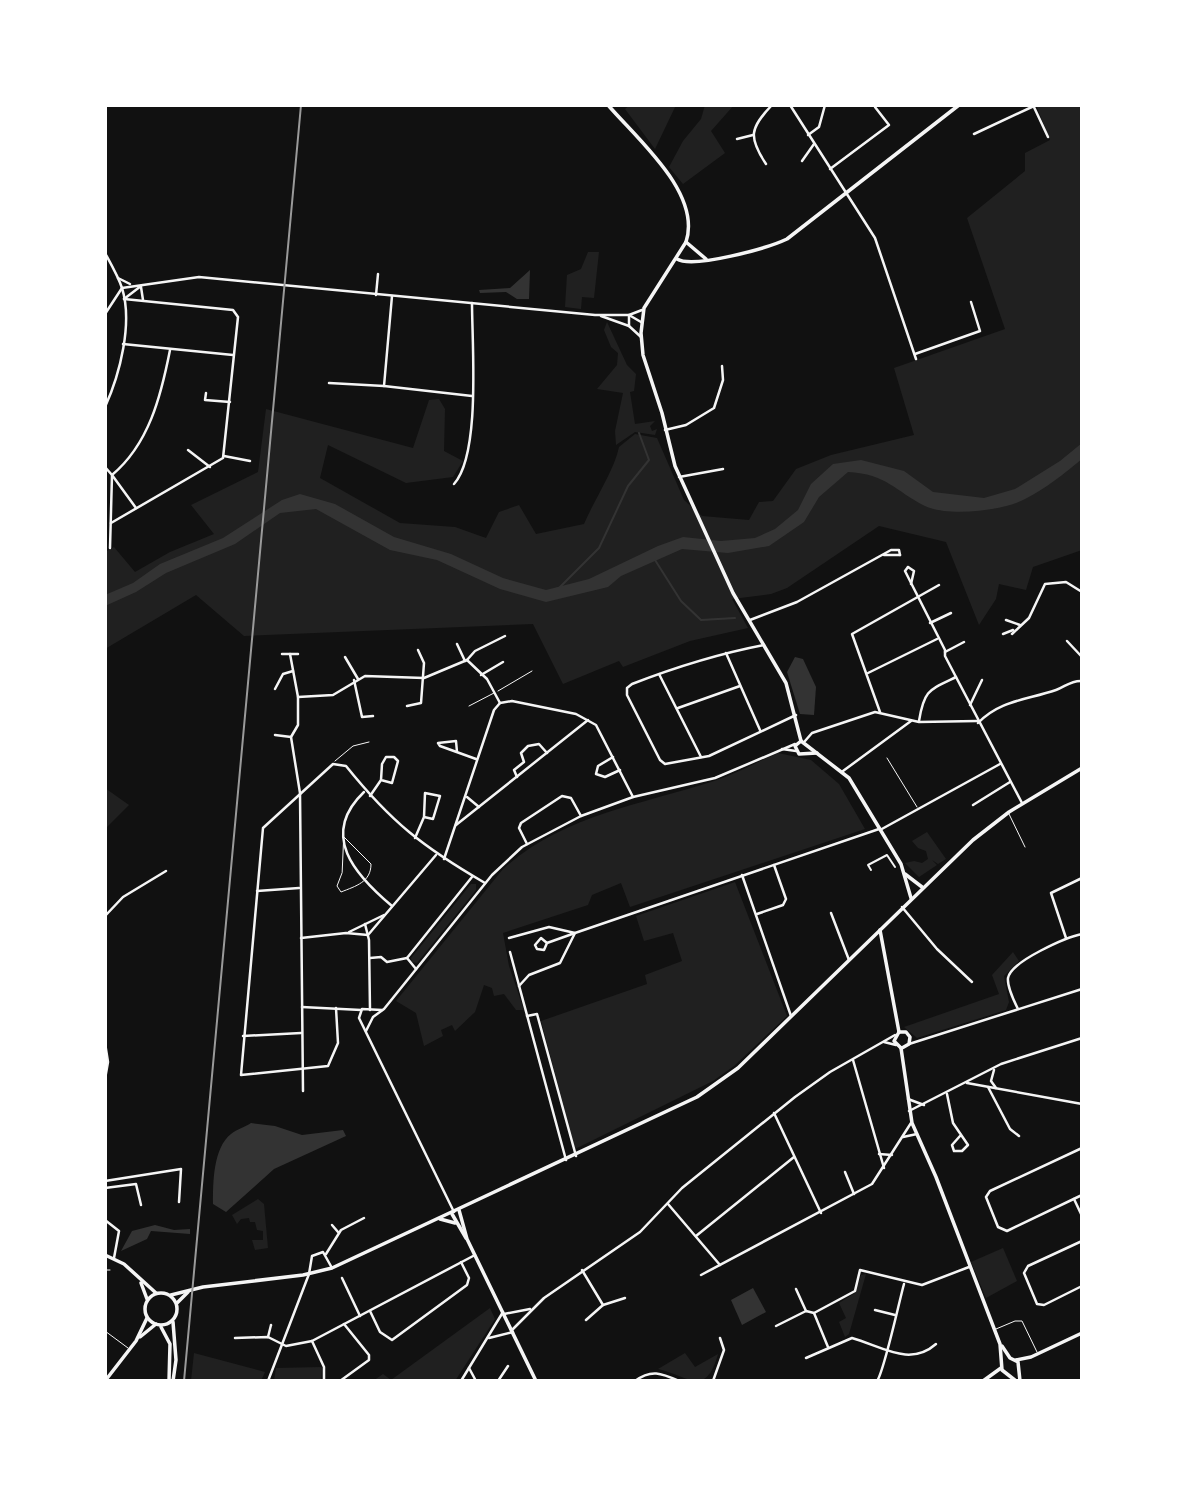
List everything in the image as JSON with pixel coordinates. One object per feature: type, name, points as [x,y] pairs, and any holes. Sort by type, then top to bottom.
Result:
[{"type":"street","points":[[608,105],[683,197],[688,216],[685,242],[644,308],[640,337],[679,477],[716,558],[786,683],[803,741],[843,771],[880,829],[904,874],[911,898]]},
{"type":"street","points":[[766,164],[754,145],[753,135],[759,119],[772,105]]},
{"type":"street","points":[[790,105],[875,238],[915,356],[980,331],[971,302]]},
{"type":"street","points":[[808,135],[819,127],[825,105]]},
{"type":"street","points":[[677,258],[688,262],[706,259],[769,247],[787,239],[959,105]]},
{"type":"street","points":[[974,134],[1033,106],[1048,138]]},
{"type":"street","points":[[876,107],[892,129]]},
{"type":"street","points":[[830,169],[889,125]]},
{"type":"street","points":[[737,139],[753,135]]},
{"type":"street","points":[[802,161],[814,144]]},
{"type":"street","points":[[803,148],[809,150]]},
{"type":"street","points":[[685,242],[706,259]]},
{"type":"street","points":[[105,253],[118,278],[124,299],[123,344],[116,379],[105,407]]},
{"type":"street","points":[[376,295],[378,274]]},
{"type":"street","points":[[105,314],[121,288],[199,277],[598,315],[629,315],[644,308]]},
{"type":"street","points":[[118,278],[134,286]]},
{"type":"street","points":[[124,299],[141,285]]},
{"type":"street","points":[[141,285],[143,300]]},
{"type":"street","points":[[384,386],[392,296]]},
{"type":"street","points":[[111,523],[218,463],[224,456],[238,317],[233,310],[124,299]]},
{"type":"street","points":[[454,484],[469,456],[472,303]]},
{"type":"street","points":[[598,315],[629,326],[640,337]]},
{"type":"street","points":[[629,315],[641,322]]},
{"type":"street","points":[[629,315],[629,326]]},
{"type":"street","points":[[629,326],[641,322]]},
{"type":"street","points":[[123,344],[170,351],[233,355]]},
{"type":"street","points":[[110,548],[112,475],[130,456],[152,419],[170,351]]},
{"type":"street","points":[[665,430],[686,425],[715,408],[723,380],[722,366]]},
{"type":"street","points":[[329,383],[472,396]]},
{"type":"street","points":[[206,393],[205,400],[230,402]]},
{"type":"street","points":[[188,450],[210,467]]},
{"type":"street","points":[[224,456],[250,461]]},
{"type":"street","points":[[105,467],[136,508]]},
{"type":"street","points":[[679,477],[723,469]]},
{"type":"street","points":[[749,621],[797,602],[881,555],[895,549],[901,552],[898,557],[881,555]]},
{"type":"street","points":[[1003,634],[1013,632],[1020,625],[1029,622],[1045,584],[1066,582],[1082,592]]},
{"type":"street","points":[[911,584],[977,721],[1022,803]]},
{"type":"street","points":[[880,712],[852,634],[939,584]]},
{"type":"street","points":[[930,623],[951,613]]},
{"type":"street","points":[[1006,620],[1020,625]]},
{"type":"street","points":[[298,697],[332,695],[365,676],[424,678],[466,660],[475,651],[505,636]]},
{"type":"street","points":[[866,673],[937,639]]},
{"type":"street","points":[[1067,641],[1082,657]]},
{"type":"street","points":[[945,652],[964,642]]},
{"type":"street","points":[[457,644],[466,660],[496,692],[500,704]]},
{"type":"street","points":[[764,645],[726,653],[659,674],[627,688],[627,695],[660,760],[665,764],[701,757],[796,715]]},
{"type":"street","points":[[407,706],[421,703],[424,663],[418,650]]},
{"type":"street","points":[[726,653],[761,731]]},
{"type":"street","points":[[282,654],[298,654]]},
{"type":"street","points":[[289,654],[298,697],[298,725],[291,737],[300,793],[303,1091]]},
{"type":"street","points":[[345,657],[356,679],[362,716],[373,716]]},
{"type":"street","points":[[481,675],[503,662]]},
{"type":"street","points":[[275,689],[283,674],[293,671]]},
{"type":"street","points":[[659,674],[701,757]]},
{"type":"street","points":[[919,722],[923,698],[927,692],[956,677]]},
{"type":"street","points":[[970,706],[982,680]]},
{"type":"street","points":[[302,1007],[354,1008],[372,1013],[384,1009],[485,883],[511,855],[581,816],[633,797],[715,778],[779,748],[803,741],[812,733],[880,712],[919,722],[977,721],[1009,702],[1058,689],[1074,680],[1082,681]]},
{"type":"street","points":[[678,708],[741,686]]},
{"type":"street","points":[[967,700],[975,696]]},
{"type":"street","points":[[444,859],[467,797],[476,759],[494,710],[500,704],[512,701],[576,714],[596,724],[633,797]]},
{"type":"street","points":[[456,825],[588,720]]},
{"type":"street","points":[[843,771],[911,721]]},
{"type":"street","points":[[275,735],[291,737]]},
{"type":"street","points":[[457,752],[456,741],[438,743],[440,746],[476,759]]},
{"type":"street","points":[[517,777],[514,770],[524,762],[522,753],[528,746],[539,744],[547,753]]},
{"type":"street","points":[[796,744],[796,751]]},
{"type":"street","points":[[807,753],[809,746]]},
{"type":"street","points":[[779,748],[796,751],[801,755],[819,753]]},
{"type":"street","points":[[370,796],[381,780],[382,764],[386,757],[394,757],[398,761],[397,773],[392,783],[381,780]]},
{"type":"street","points":[[613,757],[598,766],[596,774],[605,777],[620,770]]},
{"type":"street","points":[[336,1008],[338,1043],[328,1066],[302,1071],[241,1075],[263,828],[333,764],[346,766],[365,792],[436,855],[485,883]]},
{"type":"street","points":[[547,943],[880,829],[1000,764]]},
{"type":"street","points":[[105,1255],[114,1258],[156,1293],[171,1295],[192,1289],[309,1274],[332,1268],[576,1156],[714,1087],[973,840],[1022,803],[1082,768]]},
{"type":"street","points":[[973,805],[1010,782]]},
{"type":"street","points":[[365,792],[346,813],[344,837],[347,856],[364,883],[392,906]]},
{"type":"street","points":[[415,838],[424,817],[425,793],[440,796],[433,819],[424,817]]},
{"type":"street","points":[[527,844],[519,828],[521,823],[562,796],[571,798],[581,816]]},
{"type":"street","points":[[467,797],[479,807]]},
{"type":"street","points":[[301,938],[346,933],[368,935],[436,855]]},
{"type":"street","points":[[871,870],[868,865],[887,855],[895,867]]},
{"type":"street","points":[[756,914],[783,905],[786,899],[774,865]]},
{"type":"street","points":[[105,916],[123,897],[166,871]]},
{"type":"street","points":[[904,874],[922,887]]},
{"type":"street","points":[[743,875],[791,1016]]},
{"type":"street","points":[[369,958],[381,957],[387,962],[407,958],[473,876]]},
{"type":"street","points":[[1066,937],[1050,898],[1051,893],[1082,878]]},
{"type":"street","points":[[257,891],[300,888]]},
{"type":"street","points":[[902,907],[937,949],[972,982]]},
{"type":"street","points":[[831,913],[849,960]]},
{"type":"street","points":[[346,933],[384,915]]},
{"type":"street","points":[[365,925],[369,958],[368,1002],[372,1013],[366,1031]]},
{"type":"street","points":[[509,938],[549,928],[575,933]]},
{"type":"street","points":[[880,930],[897,1034],[896,1045]]},
{"type":"street","points":[[519,986],[529,975],[560,963],[575,933]]},
{"type":"street","points":[[1017,1009],[1008,982],[1009,975],[1045,948],[1066,937],[1082,934]]},
{"type":"street","points":[[510,952],[566,1160]]},
{"type":"street","points":[[407,958],[416,969]]},
{"type":"street","points":[[901,1048],[1082,989]]},
{"type":"street","points":[[358,1016],[368,1002]]},
{"type":"street","points":[[354,1008],[364,1023],[536,1381]]},
{"type":"street","points":[[527,1016],[537,1014],[576,1156]]},
{"type":"street","points":[[364,1023],[370,1022]]},
{"type":"street","points":[[489,1338],[513,1331],[530,1309],[582,1270],[640,1232],[682,1188],[774,1113],[830,1072],[897,1034],[906,1032],[910,1037],[919,1040]]},
{"type":"street","points":[[243,1036],[301,1033]]},
{"type":"street","points":[[909,1044],[910,1037]]},
{"type":"street","points":[[909,1111],[996,1067],[1082,1038]]},
{"type":"street","points":[[884,1042],[901,1048]]},
{"type":"street","points":[[105,1043],[108,1062],[105,1079]]},
{"type":"street","points":[[901,1048],[912,1123],[1000,1344],[1004,1361],[1002,1367],[989,1378]]},
{"type":"street","points":[[853,1060],[884,1168]]},
{"type":"street","points":[[996,1067],[991,1081],[996,1088]]},
{"type":"street","points":[[967,1083],[1082,1104]]},
{"type":"street","points":[[988,1087],[1010,1129],[1019,1136]]},
{"type":"street","points":[[947,1094],[949,1112],[960,1136],[968,1146],[956,1152],[951,1147],[960,1136]]},
{"type":"street","points":[[908,1099],[924,1105]]},
{"type":"street","points":[[774,1113],[821,1213]]},
{"type":"street","points":[[701,1275],[872,1184],[912,1123]]},
{"type":"street","points":[[903,1137],[917,1134]]},
{"type":"street","points":[[1082,1148],[990,1191],[986,1198],[998,1227],[1007,1231],[1082,1195]]},
{"type":"street","points":[[879,1154],[892,1155]]},
{"type":"street","points":[[696,1236],[794,1157]]},
{"type":"street","points":[[105,1181],[181,1169],[179,1202]]},
{"type":"street","points":[[845,1172],[854,1194]]},
{"type":"street","points":[[105,1188],[136,1184],[141,1205]]},
{"type":"street","points":[[1074,1199],[1082,1216]]},
{"type":"street","points":[[668,1204],[720,1265]]},
{"type":"street","points":[[455,1212],[455,1223],[467,1239]]},
{"type":"street","points":[[326,1254],[338,1232],[364,1218]]},
{"type":"street","points":[[440,1219],[455,1223]]},
{"type":"street","points":[[105,1220],[118,1228],[114,1258]]},
{"type":"street","points":[[332,1225],[338,1232]]},
{"type":"street","points":[[1082,1241],[1028,1266],[1024,1273],[1038,1304],[1044,1305],[1082,1286]]},
{"type":"street","points":[[268,1381],[309,1274],[312,1256],[318,1251],[326,1254],[332,1268]]},
{"type":"street","points":[[235,1338],[268,1337],[282,1345],[312,1341],[475,1255]]},
{"type":"street","points":[[370,1311],[380,1332],[392,1340],[467,1285],[469,1278],[461,1262]]},
{"type":"street","points":[[776,1326],[806,1311],[814,1313],[855,1291],[860,1270],[904,1283],[922,1285],[969,1267]]},
{"type":"street","points":[[582,1270],[603,1306]]},
{"type":"street","points":[[139,1278],[148,1299]]},
{"type":"street","points":[[342,1278],[360,1316]]},
{"type":"street","points":[[877,1381],[884,1370],[886,1349],[904,1283]]},
{"type":"street","points":[[171,1381],[177,1303],[192,1289]]},
{"type":"street","points":[[796,1289],[806,1311]]},
{"type":"street","points":[[105,1381],[136,1340],[147,1318],[145,1308],[148,1299],[156,1293]]},
{"type":"street","points":[[171,1295],[177,1303]]},
{"type":"street","points":[[586,1320],[603,1306],[625,1298]]},
{"type":"street","points":[[503,1313],[530,1309]]},
{"type":"street","points":[[875,1310],[895,1315]]},
{"type":"street","points":[[461,1381],[503,1313]]},
{"type":"street","points":[[814,1313],[828,1347]]},
{"type":"street","points":[[147,1318],[167,1332],[171,1381]]},
{"type":"street","points":[[136,1340],[158,1325],[174,1320]]},
{"type":"street","points":[[340,1381],[369,1360],[369,1355],[344,1324]]},
{"type":"street","points":[[268,1337],[271,1325]]},
{"type":"street","points":[[1000,1344],[1010,1358],[1016,1360],[1031,1357],[1082,1333]]},
{"type":"street","points":[[713,1381],[724,1350],[720,1338]]},
{"type":"street","points":[[806,1358],[852,1338],[909,1358],[927,1352],[936,1344]]},
{"type":"street","points":[[312,1341],[324,1367],[324,1381]]},
{"type":"street","points":[[1011,1376],[1031,1357]]},
{"type":"street","points":[[1004,1361],[1010,1358]]},
{"type":"street","points":[[1016,1360],[1018,1381]]},
{"type":"street","points":[[498,1381],[508,1366]]},
{"type":"street","points":[[1002,1367],[1005,1374]]},
{"type":"street","points":[[469,1368],[475,1381]]},
{"type":"street","points":[[635,1381],[646,1374],[658,1372],[679,1381]]},
{"type":"street","points":[[983,1381],[1005,1374],[1018,1381]]},
{"type":"lane","points":[[469,706],[532,671]]},
{"type":"lane","points":[[333,764],[353,746],[369,742]]},
{"type":"lane","points":[[887,758],[919,810]]},
{"type":"lane","points":[[1009,812],[1025,848]]},
{"type":"lane","points":[[344,837],[371,864],[371,872],[364,883],[341,892],[337,886],[342,873],[344,837]]},
{"type":"lane","points":[[105,1270],[110,1270]]},
{"type":"lane","points":[[995,1330],[1015,1321],[1022,1321],[1038,1354]]},
{"type":"lane","points":[[105,1331],[130,1349]]},
{"type":"shaded area","points":[[630,105],[676,105],[655,149],[625,109]]},
{"type":"shaded area","points":[[705,105],[734,105],[711,131],[725,153],[683,184],[669,167],[683,141],[701,119]]},
{"type":"shaded area","points":[[1036,105],[1082,105],[1082,550],[1033,567],[1026,590],[999,584],[996,599],[979,625],[946,542],[879,526],[787,588],[771,594],[732,599],[748,628],[690,641],[623,667],[619,661],[563,684],[533,624],[244,636],[196,595],[105,649],[107,551],[114,547],[135,572],[170,552],[214,534],[191,505],[258,472],[266,409],[413,448],[429,400],[439,399],[445,409],[444,451],[463,461],[453,477],[406,483],[328,445],[320,478],[400,523],[455,527],[486,538],[499,512],[519,505],[536,534],[584,524],[613,466],[619,447],[635,434],[657,438],[684,500],[702,516],[749,520],[759,502],[773,501],[796,469],[831,455],[914,435],[894,368],[1005,329],[967,218],[1025,171],[1025,153],[1050,140]]},
{"type":"shaded area","points":[[588,252],[599,252],[594,298],[582,297],[581,309],[565,307],[567,275],[581,269]]},
{"type":"shaded area","points":[[530,270],[529,299],[517,299],[506,292],[480,293],[479,290],[510,288]]},
{"type":"shaded area","points":[[607,322],[627,365],[636,374],[634,391],[630,392],[635,424],[655,421],[650,426],[652,431],[657,429],[655,435],[635,432],[616,445],[615,431],[623,393],[597,389],[617,365],[618,353],[611,347],[604,330]]},
{"type":"shaded area","points":[[1082,443],[1082,459],[1047,486],[1003,507],[961,512],[935,509],[925,506],[882,480],[848,472],[819,497],[804,522],[769,546],[728,553],[682,549],[621,576],[608,587],[546,602],[500,589],[437,560],[390,550],[316,509],[280,513],[235,544],[166,573],[136,592],[105,606],[105,595],[133,583],[160,564],[223,538],[282,500],[300,494],[335,504],[394,537],[451,554],[503,578],[546,590],[589,579],[683,537],[721,541],[755,538],[775,529],[798,510],[811,484],[833,464],[861,460],[904,471],[933,492],[984,498],[1015,489],[1060,461]]},
{"type":"shaded area","points":[[795,657],[803,659],[816,687],[814,715],[800,714],[787,672]]},
{"type":"shaded area","points":[[778,753],[811,760],[839,784],[865,829],[630,907],[621,883],[592,895],[588,905],[503,933],[509,966],[524,1010],[516,1010],[504,994],[494,996],[492,988],[484,985],[475,1012],[455,1031],[452,1025],[441,1030],[443,1036],[424,1046],[416,1013],[396,1001],[503,869],[526,851],[577,824],[722,778]]},
{"type":"shaded area","points":[[105,788],[129,805],[105,829]]},
{"type":"shaded area","points":[[927,832],[946,859],[938,864],[932,860],[937,865],[919,877],[905,863],[922,863],[928,859],[926,851],[918,848],[912,841]]},
{"type":"shaded area","points":[[735,882],[787,1016],[734,1066],[713,1081],[575,1149],[541,1021],[647,984],[645,975],[682,961],[673,933],[644,941],[636,916]]},
{"type":"shaded area","points":[[471,884],[476,884],[476,890],[417,963],[412,962],[411,958]]},
{"type":"shaded area","points":[[1013,952],[1019,961],[1004,976],[1009,1002],[1006,1010],[917,1038],[904,1027],[999,994],[992,975]]},
{"type":"shaded area","points":[[251,1123],[275,1126],[302,1135],[343,1130],[346,1136],[274,1169],[226,1212],[213,1204],[217,1157],[231,1134]]},
{"type":"shaded area","points":[[258,1199],[264,1204],[268,1248],[255,1250],[252,1240],[263,1240],[263,1231],[257,1230],[255,1222],[250,1222],[249,1218],[241,1219],[237,1224],[232,1215]]},
{"type":"shaded area","points":[[155,1225],[174,1230],[190,1229],[190,1234],[151,1231],[147,1239],[121,1251],[132,1231]]},
{"type":"shaded area","points":[[1003,1248],[1017,1281],[986,1298],[971,1262]]},
{"type":"shaded area","points":[[866,1274],[849,1334],[845,1337],[839,1322],[846,1318],[839,1303],[855,1293],[861,1275]]},
{"type":"shaded area","points":[[753,1288],[766,1312],[742,1325],[731,1300]]},
{"type":"shaded area","points":[[490,1308],[495,1319],[455,1381],[373,1381],[383,1374],[391,1380]]},
{"type":"shaded area","points":[[194,1353],[265,1372],[261,1381],[191,1381]]},
{"type":"shaded area","points":[[685,1353],[695,1367],[718,1354],[713,1368],[702,1380],[687,1379],[658,1369]]},
{"type":"shaded area","points":[[322,1367],[321,1381],[274,1381],[276,1368]]},
{"type":"waterway","points":[[560,587],[599,548],[628,486],[649,460],[639,433]]},
{"type":"waterway","points":[[655,560],[681,601],[701,620],[735,618]]},
{"type":"railway","points":[[184,1381],[301,105]]}]
